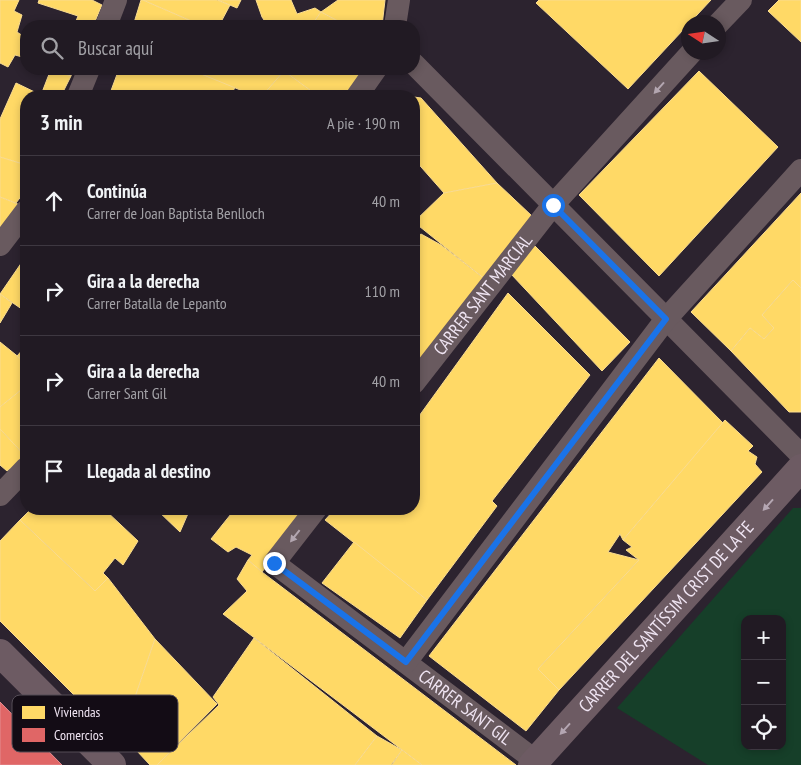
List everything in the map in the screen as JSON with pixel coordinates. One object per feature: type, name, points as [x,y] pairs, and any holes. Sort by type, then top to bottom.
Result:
[{"type":"street","points":[[108,20],[116,0]]},
{"type":"street","points":[[396,20],[399,0]]},
{"type":"street","points":[[726,16],[741,0]]},
{"type":"street","name":"CARRER SANT MARCIAL","points":[[420,376],[553,205],[685,60]]},
{"type":"street","points":[[420,70],[801,455]]},
{"type":"street","points":[[80,90],[87,75]]},
{"type":"street","points":[[361,90],[372,75]]},
{"type":"street","points":[[406,662],[666,319],[801,170]]},
{"type":"street","points":[[0,246],[20,219]]},
{"type":"street","name":"CARRER DEL SANTÍSSIM CRIST DE LA FE","points":[[534,763],[801,468]]},
{"type":"street","points":[[0,495],[20,474]]},
{"type":"street","name":"CARRER SANT GIL","points":[[311,515],[274,563],[406,662],[534,763]]},
{"type":"street","points":[[0,654],[41,695]]},
{"type":"street","points":[[99,752],[112,765]]},
{"type":"green space","points":[[793,508],[801,508],[801,765],[708,765],[617,708]]},
{"type":"building: Viviendas","points":[[0,0],[19,0],[14,11],[22,15],[17,32],[20,34],[20,56],[15,55],[8,67],[0,63]]},
{"type":"building: Viviendas","points":[[39,0],[92,0],[102,5],[96,20],[76,20],[78,16],[38,3]]},
{"type":"building: Viviendas","points":[[141,0],[143,0],[189,20],[135,20]]},
{"type":"building: Viviendas","points":[[143,0],[217,0],[230,5],[222,20],[189,20]]},
{"type":"building: Viviendas","points":[[218,0],[241,0],[237,8]]},
{"type":"building: Viviendas","points":[[256,0],[291,0],[297,14],[315,8],[321,12],[315,20],[264,20]]},
{"type":"building: Viviendas","points":[[338,0],[385,0],[383,20],[336,20],[321,12]]},
{"type":"building: Viviendas","points":[[539,0],[711,0],[697,15],[681,15],[681,32],[628,89],[536,3]]},
{"type":"building: Viviendas","points":[[779,0],[801,0],[801,42],[768,11]]},
{"type":"building: Viviendas","points":[[321,12],[336,20],[315,20]]},
{"type":"building: Viviendas","points":[[699,71],[778,147],[659,276],[579,195]]},
{"type":"building: Viviendas","points":[[49,75],[71,76],[64,90],[43,90]]},
{"type":"building: Viviendas","points":[[117,75],[204,75],[235,87],[234,90],[111,90]]},
{"type":"building: Viviendas","points":[[204,75],[280,75],[267,90],[240,90]]},
{"type":"building: Viviendas","points":[[280,75],[289,75],[310,90],[267,90]]},
{"type":"building: Viviendas","points":[[289,75],[359,75],[350,90],[310,90]]},
{"type":"building: Viviendas","points":[[16,83],[31,90],[20,90],[20,163],[0,157],[0,119]]},
{"type":"building: Viviendas","points":[[420,98],[497,183],[444,193],[420,166]]},
{"type":"building: Viviendas","points":[[0,157],[20,163],[20,198],[16,203],[0,197]]},
{"type":"building: Viviendas","points":[[497,183],[532,216],[486,280],[420,227],[420,216],[444,193]]},
{"type":"building: Viviendas","points":[[801,193],[801,288],[793,280],[762,315],[774,328],[764,339],[750,328],[731,351],[691,312]]},
{"type":"building: Viviendas","points":[[0,197],[20,205],[0,239]]},
{"type":"building: Viviendas","points":[[420,235],[441,245],[486,280],[420,369]]},
{"type":"building: Viviendas","points":[[534,245],[630,342],[602,371],[511,274]]},
{"type":"building: Viviendas","points":[[20,265],[20,308],[0,294]]},
{"type":"building: Viviendas","points":[[793,280],[801,288],[801,412],[789,412],[731,351],[750,328],[764,339],[774,328],[762,315]]},
{"type":"building: Viviendas","points":[[508,293],[590,375],[492,501],[497,506],[427,600],[325,520],[330,515],[420,515],[420,415]]},
{"type":"building: Viviendas","points":[[0,294],[12,303],[0,323]]},
{"type":"building: Viviendas","points":[[0,342],[20,358],[20,391],[0,407]]},
{"type":"building: Viviendas","points":[[659,358],[723,423],[623,540],[620,534],[608,552],[639,560],[538,669],[559,690],[526,731],[429,656]]},
{"type":"building: Viviendas","points":[[20,391],[20,451],[0,429],[0,407]]},
{"type":"building: Viviendas","points":[[725,420],[753,446],[748,451],[757,457],[755,464],[762,472],[559,690],[538,669],[639,560],[626,550],[632,547],[623,540]]},
{"type":"building: Viviendas","points":[[0,429],[20,451],[20,461],[7,471],[0,465]]},
{"type":"building: Viviendas","points":[[25,515],[110,515],[138,541],[123,565],[115,558],[103,573],[108,578],[95,591],[20,520]]},
{"type":"building: Viviendas","points":[[162,515],[187,515],[180,532]]},
{"type":"building: Viviendas","points":[[230,515],[306,515],[262,572],[248,560],[252,555],[236,547],[228,552],[211,539]]},
{"type":"building: Viviendas","points":[[20,520],[95,591],[108,578],[155,639],[136,695],[74,695],[0,621],[0,541]]},
{"type":"building: Viviendas","points":[[354,542],[427,600],[400,638],[322,583]]},
{"type":"building: Viviendas","points":[[248,560],[516,765],[422,765],[223,614],[247,591],[237,579]]},
{"type":"building: Viviendas","points":[[254,638],[377,736],[355,765],[157,765],[170,752],[178,752],[178,745],[219,705],[213,697]]},
{"type":"building: Viviendas","points":[[155,639],[217,704],[178,744],[178,695],[136,695]]},
{"type":"building: Viviendas","points":[[377,736],[402,750],[391,765],[355,765]]},
{"type":"building: Viviendas","points":[[402,750],[422,765],[392,765]]},
{"type":"building: Viviendas","points":[[138,752],[170,752],[157,765],[150,765]]},
{"type":"building: Comercios","points":[[0,702],[12,714],[12,752],[49,752],[62,765],[0,765]]},
{"type":"route","points":[[274,563],[406,662],[666,319],[553,205]]}]
